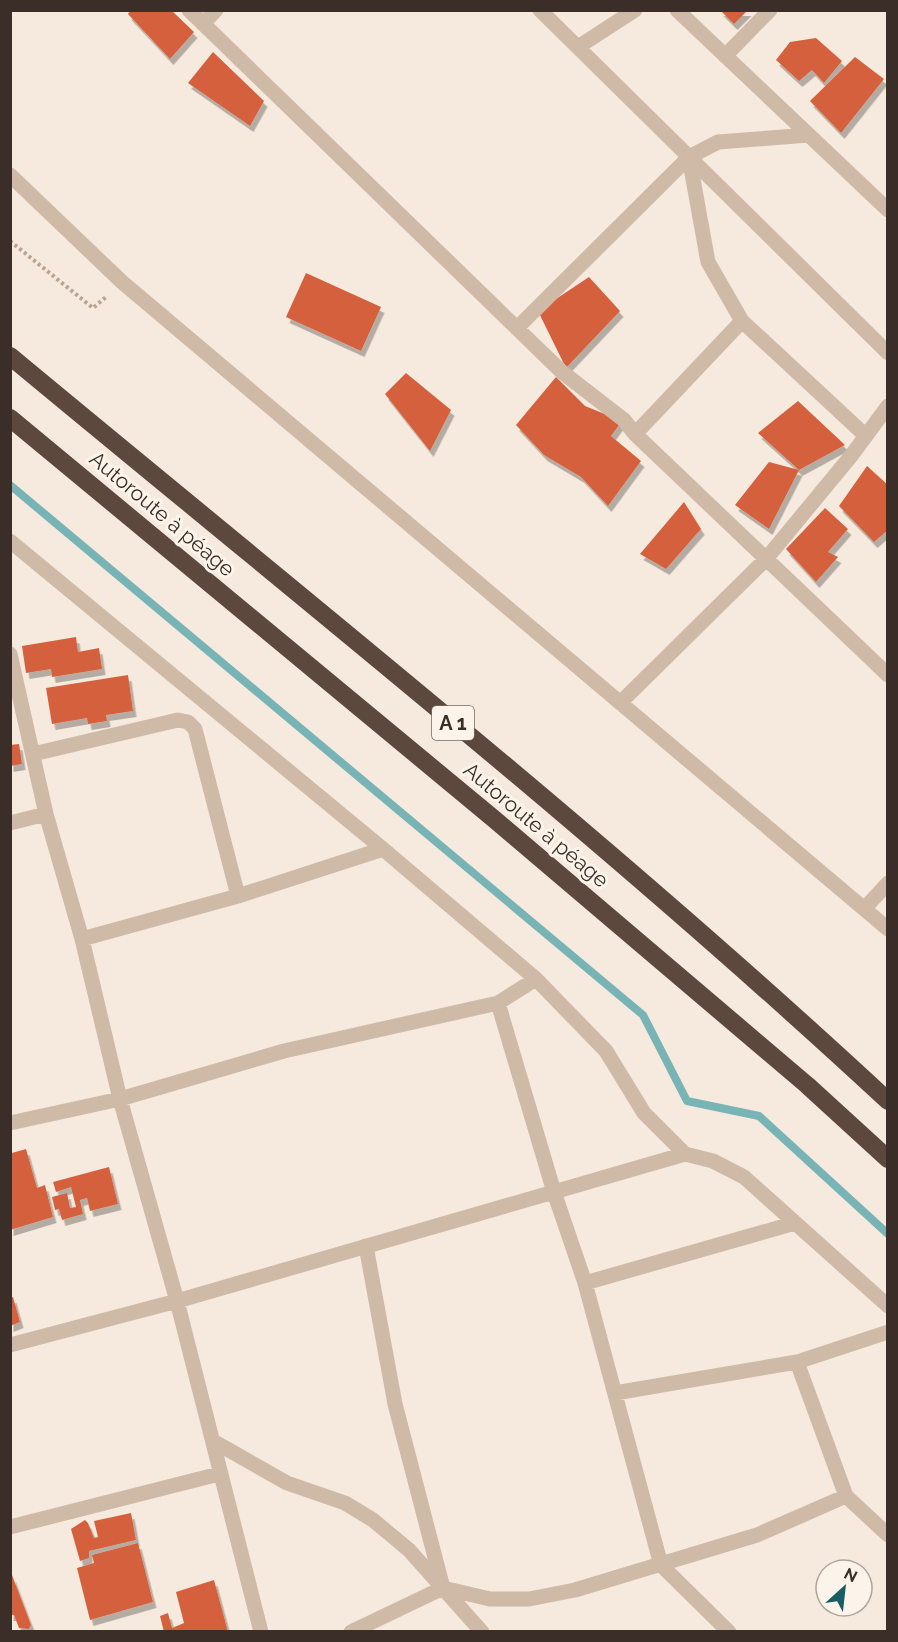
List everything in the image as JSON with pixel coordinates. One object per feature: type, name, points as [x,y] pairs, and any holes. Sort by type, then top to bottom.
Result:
[{"type":"highway","name":"A 1","points":[[10,356],[560,812],[823,1041],[888,1101]]},
{"type":"highway","name":"Autoroute à péage","points":[[10,418],[502,826],[807,1085],[888,1159]]},
{"type":"street","points":[[189,10],[562,372],[624,420],[635,434],[888,675]]},
{"type":"street","points":[[203,24],[216,10]]},
{"type":"street","points":[[540,10],[888,353]]},
{"type":"street","points":[[578,47],[635,10]]},
{"type":"street","points":[[677,10],[888,210]]},
{"type":"street","points":[[725,56],[770,10]]},
{"type":"street","points":[[517,328],[689,157],[718,142],[808,135]]},
{"type":"street","points":[[689,157],[708,262],[742,321],[866,436]]},
{"type":"street","points":[[10,175],[122,282],[888,929]]},
{"type":"street","points":[[635,434],[742,321]]},
{"type":"street","points":[[620,703],[765,559],[888,406]]},
{"type":"street","points":[[10,542],[383,849],[536,979],[606,1051],[645,1113],[685,1154]]},
{"type":"street","points":[[10,654],[46,814],[82,939],[120,1099],[177,1300],[213,1441],[219,1474],[261,1632]]},
{"type":"street","points":[[33,754],[178,720],[188,722],[195,729],[238,896]]},
{"type":"street","points":[[10,823],[46,814]]},
{"type":"street","points":[[82,939],[238,896],[383,849]]},
{"type":"street","points":[[865,908],[888,883]]},
{"type":"street","points":[[10,1123],[120,1099],[284,1051],[498,1003],[536,979]]},
{"type":"street","points":[[498,1003],[554,1192],[585,1283],[661,1565],[729,1632]]},
{"type":"street","points":[[10,1345],[177,1300],[685,1154],[713,1161],[744,1177],[888,1306]]},
{"type":"street","points":[[585,1283],[795,1223]]},
{"type":"street","points":[[366,1246],[395,1404],[443,1588]]},
{"type":"street","points":[[615,1393],[797,1362],[888,1332]]},
{"type":"street","points":[[797,1362],[846,1496],[888,1535]]},
{"type":"street","points":[[213,1441],[287,1483],[345,1503],[374,1520],[409,1550],[482,1632]]},
{"type":"street","points":[[10,1527],[219,1474]]},
{"type":"street","points":[[351,1632],[443,1588],[490,1599],[529,1599],[575,1590],[757,1535],[846,1496]]},
{"type":"path","points":[[10,241],[93,309],[122,282]]},
{"type":"building","points":[[131,10],[171,10],[194,32],[170,59],[128,14]]},
{"type":"building","points":[[720,10],[748,10],[734,24]]},
{"type":"building","points":[[816,38],[842,61],[824,83],[812,70],[799,81],[776,60],[790,42]]},
{"type":"building","points":[[213,52],[264,101],[250,126],[188,83]]},
{"type":"building","points":[[855,57],[884,79],[841,133],[810,101]]},
{"type":"building","points":[[306,273],[381,307],[361,351],[286,317]]},
{"type":"building","points":[[589,277],[620,311],[566,368],[538,311]]},
{"type":"building","points":[[406,373],[451,410],[430,451],[385,394]]},
{"type":"building","points":[[556,377],[585,406],[622,421],[611,436],[641,461],[608,506],[581,477],[544,455],[516,425]]},
{"type":"building","points":[[798,401],[845,445],[799,470],[758,433]]},
{"type":"building","points":[[769,462],[799,470],[769,529],[735,505]]},
{"type":"building","points":[[867,466],[888,485],[888,530],[874,542],[839,506]]},
{"type":"building","points":[[684,502],[701,529],[666,569],[640,554]]},
{"type":"building","points":[[825,508],[848,529],[828,552],[838,557],[816,582],[786,549]]},
{"type":"building","points":[[76,637],[78,652],[99,648],[102,669],[52,677],[51,669],[26,673],[22,646]]},
{"type":"building","points":[[128,675],[133,711],[106,715],[107,721],[88,724],[87,718],[52,724],[46,688]]},
{"type":"building","points":[[19,744],[22,764],[10,766],[10,745]]},
{"type":"building","points":[[26,1149],[37,1188],[45,1185],[53,1217],[10,1230],[12,1153]]},
{"type":"building","points":[[109,1167],[118,1204],[90,1211],[87,1198],[80,1200],[83,1214],[62,1220],[59,1209],[55,1210],[52,1197],[67,1193],[70,1208],[76,1207],[71,1187],[56,1192],[53,1182]]},
{"type":"building","points":[[13,1297],[20,1322],[10,1326],[10,1298]]},
{"type":"building","points":[[131,1513],[136,1540],[89,1551],[89,1558],[80,1561],[71,1529],[85,1520],[94,1538],[98,1537],[94,1521]]},
{"type":"building","points":[[138,1543],[153,1602],[90,1620],[77,1568],[94,1563],[92,1555]]},
{"type":"building","points":[[12,1575],[31,1625],[29,1629],[19,1628],[14,1615],[10,1615]]},
{"type":"building","points":[[214,1580],[228,1632],[164,1632],[160,1616],[168,1613],[172,1628],[184,1623],[176,1592]]},
{"type":"waterway","points":[[10,485],[643,1015],[687,1101],[759,1116],[888,1234]]}]
